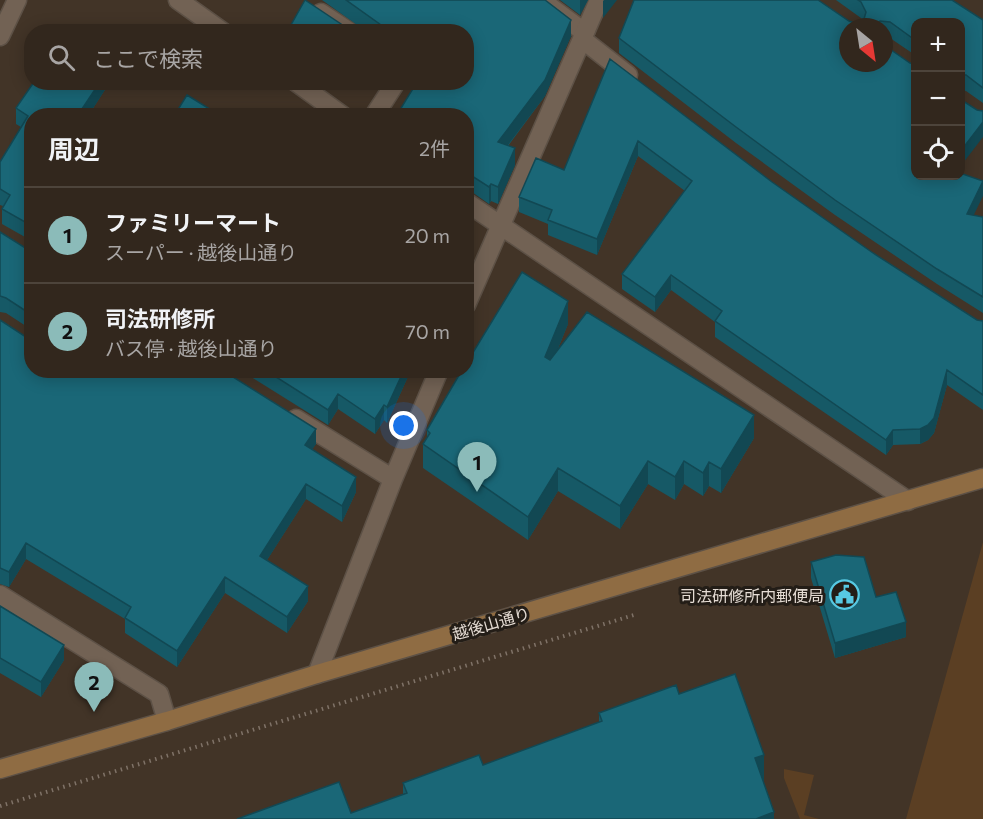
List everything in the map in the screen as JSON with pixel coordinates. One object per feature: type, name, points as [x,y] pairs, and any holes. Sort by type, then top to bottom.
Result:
[{"type":"street","points":[[0,36],[17,0]]},
{"type":"street","points":[[178,0],[212,24]]},
{"type":"street","points":[[541,0],[580,29],[639,83]]},
{"type":"street","points":[[474,286],[599,0]]},
{"type":"street","points":[[304,2],[338,24]]},
{"type":"street","points":[[307,90],[332,108]]},
{"type":"street","points":[[379,108],[391,90]]},
{"type":"street","points":[[474,208],[908,501]]},
{"type":"street","points":[[317,674],[393,479],[436,378]]},
{"type":"street","points":[[277,407],[393,479]]},
{"type":"street","name":"越後山通り","points":[[0,769],[983,478]]},
{"type":"street","points":[[0,595],[159,694],[166,721]]},
{"type":"path","points":[[0,806],[640,613]]},
{"type":"shaded area","points":[[983,542],[983,819],[906,819]]},
{"type":"shaded area","points":[[784,769],[814,775],[804,815],[819,819],[800,819],[784,778]]},
{"type":"building","points":[[305,0],[341,24],[292,24]]},
{"type":"building","points":[[346,0],[545,0],[571,20],[545,80],[498,142],[515,148],[498,187],[491,184],[489,187],[474,177],[474,108],[401,108],[412,90],[474,90],[474,24],[380,24]]},
{"type":"building","points":[[634,0],[818,0],[845,18],[839,18],[839,72],[893,72],[893,51],[911,63],[911,180],[965,180],[965,175],[983,181],[967,214],[983,217],[983,297],[835,200],[619,38]]},
{"type":"building","points":[[858,0],[952,0],[983,20],[983,88],[965,75],[965,18],[911,18],[911,37],[893,24],[893,18],[864,18],[866,12]]},
{"type":"building","points":[[610,59],[772,182],[873,253],[977,320],[983,321],[983,395],[947,370],[934,418],[928,425],[920,429],[893,430],[886,440],[715,321],[722,311],[671,275],[655,297],[622,274],[692,181],[638,141],[597,239],[548,220],[552,210],[519,197],[536,158],[564,170]]},
{"type":"building","points":[[28,90],[95,90],[83,108],[24,108],[24,113],[16,108]]},
{"type":"building","points":[[187,95],[208,108],[179,108]]},
{"type":"building","points":[[965,102],[983,111],[983,122],[965,145]]},
{"type":"building","points":[[24,123],[24,221],[2,209],[10,195],[0,189],[0,162]]},
{"type":"building","points":[[0,232],[24,247],[24,310],[0,296]]},
{"type":"building","points":[[522,272],[568,301],[545,357],[550,360],[587,312],[754,415],[721,469],[709,462],[703,473],[684,461],[675,477],[648,461],[620,506],[558,468],[528,517],[423,444],[430,433],[427,430],[457,378],[474,378],[474,351]]},
{"type":"building","points":[[0,320],[24,336],[24,378],[235,378],[316,429],[305,445],[356,477],[342,506],[306,484],[260,556],[308,586],[287,617],[225,577],[177,651],[125,618],[131,607],[26,543],[9,572],[0,568]]},
{"type":"building","points":[[278,378],[400,378],[387,407],[384,405],[375,419],[338,394],[328,410]]},
{"type":"building","points":[[836,555],[864,557],[876,597],[896,592],[906,622],[835,643],[811,562]]},
{"type":"building","points":[[0,606],[64,645],[41,682],[0,658]]},
{"type":"building","points":[[735,674],[764,755],[755,758],[774,812],[756,819],[237,819],[339,782],[351,813],[407,793],[403,783],[479,755],[483,765],[602,721],[599,713],[676,685],[679,694]]},
{"type":"place","name":"ファミリーマート","points":[[477,492]]},
{"type":"place","name":"司法研修所内郵便局","points":[[845,595]]},
{"type":"place","name":"司法研修所","points":[[94,712]]}]
